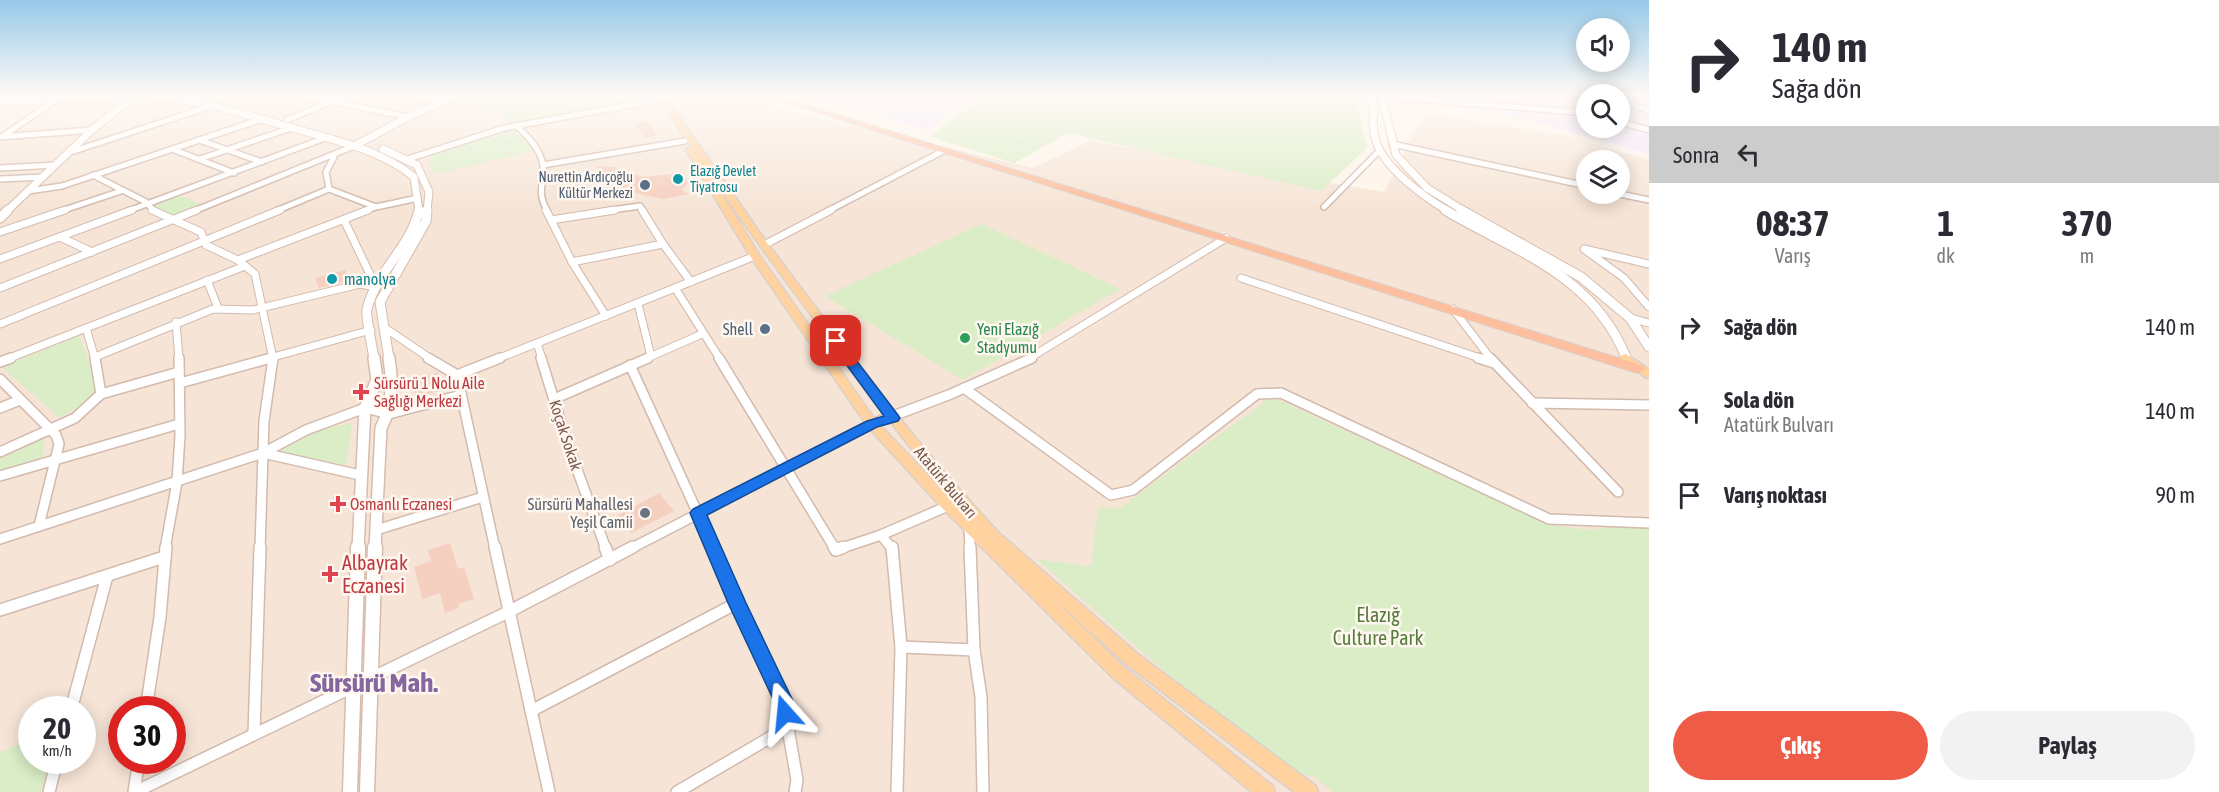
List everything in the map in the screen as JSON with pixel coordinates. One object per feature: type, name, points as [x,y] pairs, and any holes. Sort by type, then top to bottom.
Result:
[{"type":"highway","points":[[893,133],[1626,357]]},
{"type":"highway","points":[[898,133],[1646,370]]},
{"type":"highway","points":[[902,133],[945,148]]},
{"type":"main road","points":[[0,218],[89,133]]},
{"type":"main road","points":[[313,133],[326,138],[358,143],[408,170],[414,177],[419,211],[414,227],[376,286],[366,311],[371,330],[377,380],[365,408],[360,475],[350,792]]},
{"type":"main road","points":[[322,133],[408,159],[422,172],[429,192],[426,220],[380,302],[392,378],[389,414],[381,428],[368,792]]},
{"type":"main road","points":[[358,143],[377,133]]},
{"type":"main road","name":"Atatürk Bulvarı","points":[[680,133],[721,204],[937,473],[994,537],[1133,660],[1309,792]]},
{"type":"main road","name":"Atatürk Bulvarı","points":[[681,133],[872,424],[948,506],[1119,673],[1266,792]]},
{"type":"main road","points":[[1375,133],[1380,150],[1389,164],[1431,201],[1521,252],[1582,291],[1616,331],[1626,357],[1646,370]]},
{"type":"main road","points":[[1390,133],[1392,144],[1401,162],[1427,188],[1490,226],[1570,269],[1630,318],[1649,347]]},
{"type":"street","points":[[1,137],[54,133]]},
{"type":"street","points":[[68,153],[125,133]]},
{"type":"street","points":[[28,191],[56,187],[218,133]]},
{"type":"street","points":[[200,159],[268,133]]},
{"type":"street","points":[[408,159],[491,133]]},
{"type":"street","points":[[524,133],[534,144],[543,165],[540,197],[572,262],[606,316]]},
{"type":"street","points":[[0,259],[326,138]]},
{"type":"street","points":[[199,139],[262,162]]},
{"type":"street","points":[[543,165],[685,141]]},
{"type":"street","points":[[0,287],[177,220],[334,156],[358,143]]},
{"type":"street","points":[[1392,144],[1576,183]]},
{"type":"street","points":[[172,148],[234,173]]},
{"type":"street","points":[[457,375],[638,304],[760,251],[945,148]]},
{"type":"street","points":[[1324,207],[1380,150]]},
{"type":"street","points":[[329,189],[324,178],[327,166],[334,156]]},
{"type":"street","points":[[0,168],[56,165]]},
{"type":"street","points":[[93,175],[148,204],[153,211],[201,232],[206,245],[238,260],[255,274],[273,356],[266,399],[263,453],[254,734]]},
{"type":"street","points":[[0,180],[43,177]]},
{"type":"street","points":[[0,324],[205,242],[329,189],[376,207]]},
{"type":"street","points":[[0,232],[120,190]]},
{"type":"street","points":[[1630,196],[1649,200]]},
{"type":"street","points":[[238,260],[376,207],[418,198]]},
{"type":"street","points":[[551,220],[640,206],[663,244],[691,282]]},
{"type":"street","points":[[344,220],[376,286]]},
{"type":"street","points":[[60,237],[92,252]]},
{"type":"street","points":[[135,792],[508,612],[872,424],[893,418],[1031,358],[1226,238]]},
{"type":"street","points":[[572,262],[663,244]]},
{"type":"street","points":[[1649,264],[1584,249],[1624,278],[1649,307]]},
{"type":"street","points":[[0,362],[245,266]]},
{"type":"street","points":[[1241,278],[1494,363]]},
{"type":"street","points":[[207,280],[218,308]]},
{"type":"street","points":[[95,357],[176,322],[218,308],[253,310],[360,284],[376,286]]},
{"type":"street","points":[[675,288],[836,550],[881,535],[948,506]]},
{"type":"street","points":[[638,304],[651,356]]},
{"type":"street","points":[[1453,309],[1494,363],[1618,492]]},
{"type":"street","points":[[1630,318],[1649,323]]},
{"type":"street","points":[[148,696],[160,617],[164,557],[177,482],[180,383],[176,322]]},
{"type":"street","points":[[86,328],[95,357],[101,394]]},
{"type":"street","points":[[385,328],[404,343],[457,375],[549,792]]},
{"type":"street","points":[[180,383],[371,330]]},
{"type":"street","points":[[554,399],[702,334]]},
{"type":"street","name":"Koçak Sokak","points":[[537,343],[610,560]]},
{"type":"street","points":[[630,365],[737,603],[783,699],[797,780],[795,792]]},
{"type":"street","points":[[0,452],[75,418],[101,394],[179,372]]},
{"type":"street","points":[[0,379],[51,429],[59,444],[39,526]]},
{"type":"street","points":[[964,388],[1111,495],[1133,490],[1257,394],[1267,392],[1281,393],[1549,519],[1649,523]]},
{"type":"street","points":[[0,538],[263,453],[306,430],[365,408],[389,414],[461,395]]},
{"type":"street","points":[[0,408],[20,400]]},
{"type":"street","points":[[1532,403],[1649,405]]},
{"type":"street","points":[[0,476],[179,424]]},
{"type":"street","points":[[263,453],[360,475]]},
{"type":"street","points":[[376,530],[483,497]]},
{"type":"street","points":[[969,527],[974,650],[981,698],[983,792]]},
{"type":"street","points":[[881,535],[892,547],[901,648],[897,792]]},
{"type":"street","points":[[0,610],[164,557]]},
{"type":"street","points":[[75,696],[107,576]]},
{"type":"street","points":[[531,711],[737,603]]},
{"type":"street","points":[[901,648],[974,650]]},
{"type":"street","points":[[677,792],[788,727]]},
{"type":"street","points":[[49,792],[54,774]]},
{"type":"street","points":[[135,792],[137,774]]},
{"type":"shaded area","points":[[0,133],[886,133],[1033,168],[1090,141],[1384,192],[1415,133],[1548,133],[1615,150],[1576,150],[1576,204],[1630,204],[1630,154],[1649,160],[1649,792],[0,792]]},
{"type":"shaded area","points":[[1630,133],[1649,133],[1649,154],[1592,138],[1630,138]]},
{"type":"green space","points":[[495,133],[517,133],[532,151],[435,174],[430,164],[432,154]]},
{"type":"green space","points":[[933,133],[1364,133],[1367,148],[1321,191],[1068,133],[1014,163],[929,136]]},
{"type":"green space","points":[[178,195],[203,205],[176,216],[151,206]]},
{"type":"green space","name":"Yeni Elazığ Stadyumu","points":[[982,224],[1120,289],[963,380],[825,296]]},
{"type":"green space","points":[[79,336],[99,385],[82,404],[59,417],[1,367]]},
{"type":"green space","name":"Elazığ Culture Park","points":[[1268,399],[1277,399],[1547,524],[1587,530],[1611,527],[1649,528],[1649,792],[1334,792],[1313,776],[1300,774],[1163,670],[1036,559],[1091,566],[1098,508],[1120,508]]},
{"type":"green space","points":[[352,423],[346,465],[291,456],[278,449],[314,432]]},
{"type":"green space","points":[[44,437],[43,458],[0,472],[0,456],[37,438]]},
{"type":"green space","points":[[18,745],[18,774],[46,774],[41,792],[0,792],[0,752]]},
{"type":"building","points":[[641,133],[655,133],[657,136],[644,138]]},
{"type":"building","name":"Nurettin Ardıçoğlu Kültür Merkezi","points":[[596,166],[616,167],[619,174],[633,173],[642,177],[672,174],[681,176],[689,181],[682,190],[688,194],[663,199],[606,187]]},
{"type":"building","name":"manolya","points":[[345,270],[350,280],[319,288],[315,278]]},
{"type":"building","points":[[438,372],[443,390],[416,397],[412,382]]},
{"type":"building","name":"Sürsürü Mahallesi Yeşil Camii","points":[[659,493],[674,511],[631,533],[617,516]]},
{"type":"building","points":[[450,543],[458,569],[464,567],[474,599],[458,604],[459,608],[445,613],[440,593],[422,599],[414,567],[431,561],[428,550]]},
{"type":"place","name":"Elazığ Devlet Tiyatrosu","points":[[678,179]]},
{"type":"place","name":"Nurettin Ardıçoğlu Kültür Merkezi","points":[[645,185]]},
{"type":"place","name":"manolya","points":[[332,279]]},
{"type":"place","name":"Shell","points":[[765,329]]},
{"type":"place","name":"Yeni Elazığ Stadyumu","points":[[965,338]]},
{"type":"place","name":"Sürsürü 1 Nolu Aile Sağlığı Merkezi","points":[[361,392]]},
{"type":"place","name":"Osmanlı Eczanesi","points":[[338,504]]},
{"type":"place","name":"Sürsürü Mahallesi Yeşil Camii","points":[[645,513]]},
{"type":"place","name":"Albayrak Eczanesi","points":[[330,574]]},
{"type":"district","name":"Sürsürü Mah.","points":[[374,682]]},
{"type":"route","points":[[785,713],[783,699],[737,603],[698,513],[872,424],[893,418],[836,341]]}]
